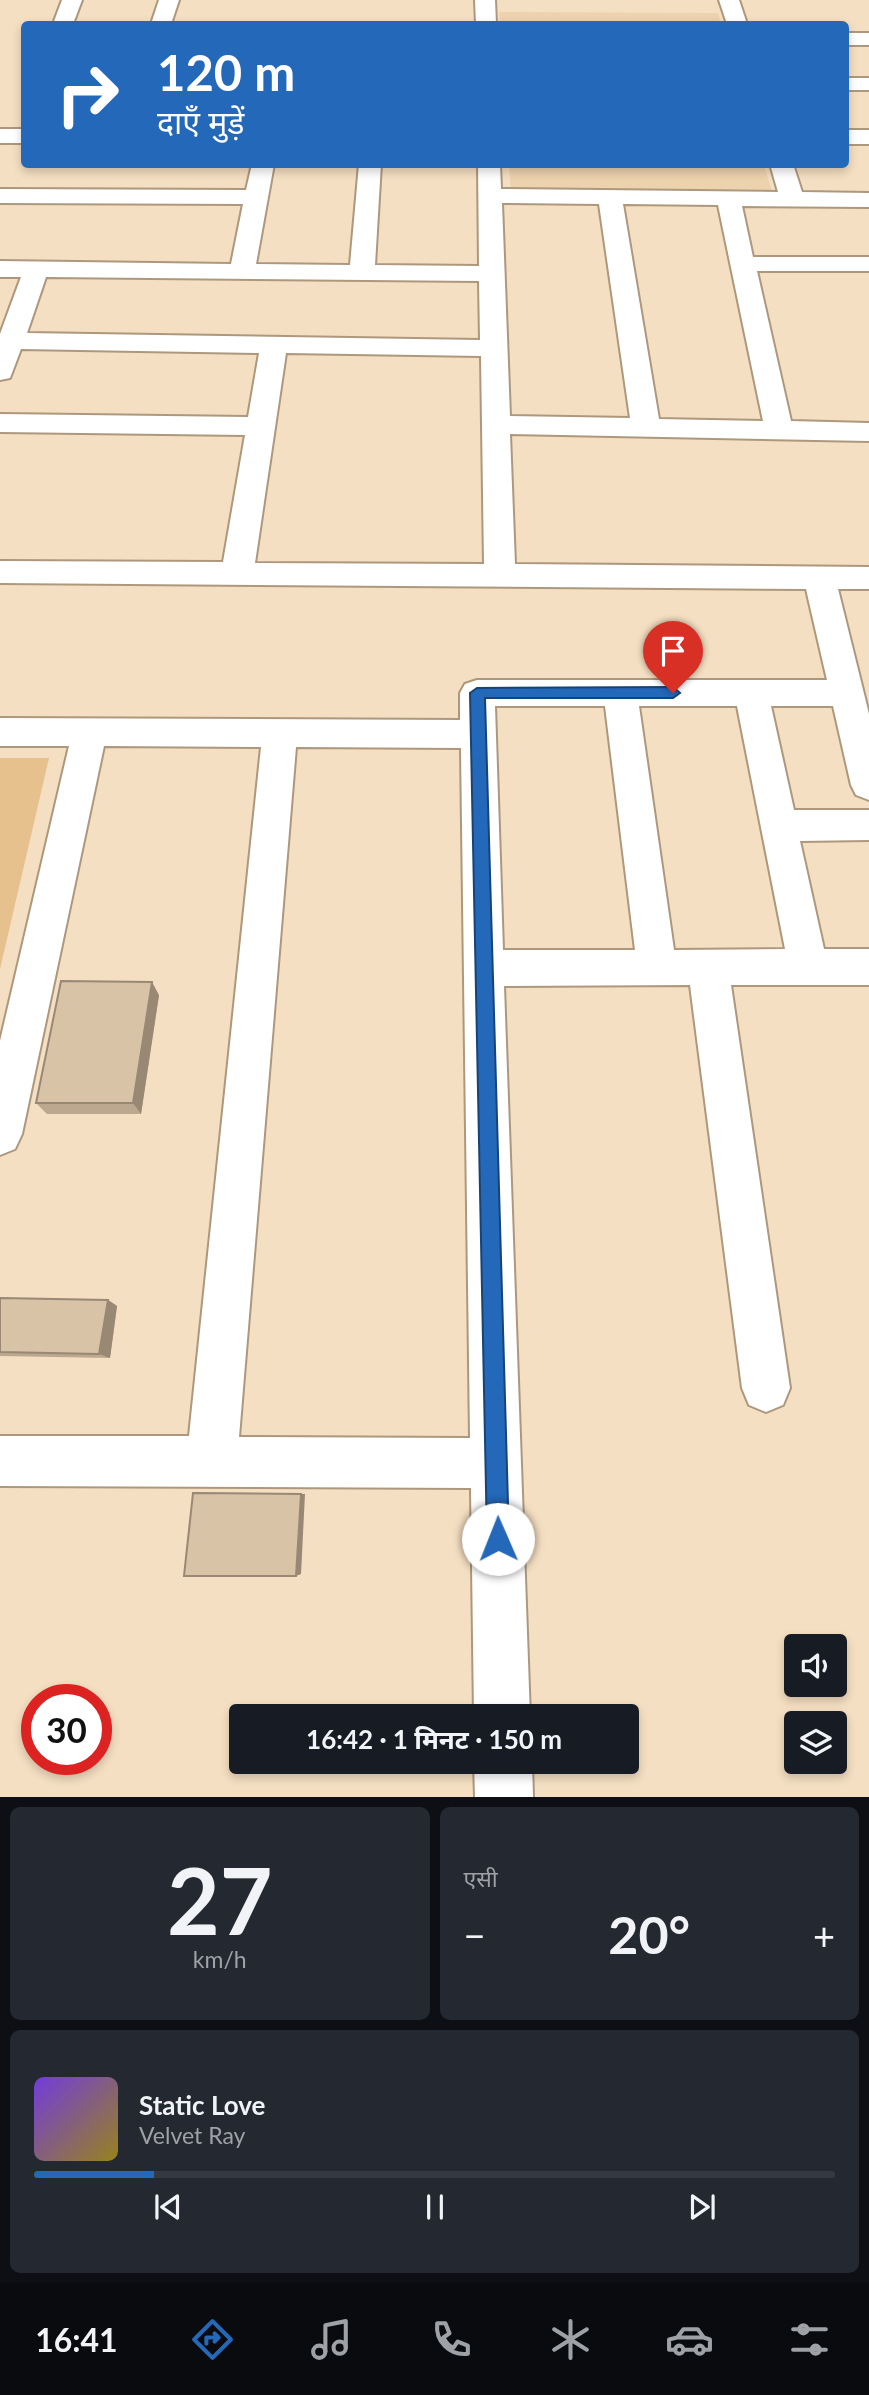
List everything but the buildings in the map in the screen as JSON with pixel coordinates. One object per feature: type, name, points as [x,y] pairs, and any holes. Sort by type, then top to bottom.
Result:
[{"type":"street","points":[[64,21],[72,0]]},
{"type":"street","points":[[162,21],[169,0]]},
{"type":"street","points":[[485,0],[485,21]]},
{"type":"street","points":[[729,0],[736,21]]},
{"type":"street","points":[[849,39],[869,39]]},
{"type":"street","points":[[849,84],[869,84]]},
{"type":"street","points":[[849,137],[869,138]]},
{"type":"street","points":[[242,271],[262,168]]},
{"type":"street","points":[[362,272],[370,168]]},
{"type":"street","points":[[489,168],[499,576]]},
{"type":"street","points":[[782,168],[792,199]]},
{"type":"street","points":[[0,196],[257,197]]},
{"type":"street","points":[[490,197],[869,200]]},
{"type":"street","points":[[610,198],[646,428]]},
{"type":"street","points":[[728,198],[779,430]]},
{"type":"street","points":[[743,264],[869,264]]},
{"type":"street","points":[[0,269],[492,274]]},
{"type":"street","points":[[0,372],[36,270]]},
{"type":"street","points":[[11,341],[494,348]]},
{"type":"street","points":[[237,574],[274,345]]},
{"type":"street","points":[[0,424],[261,426]]},
{"type":"street","points":[[496,425],[869,432]]},
{"type":"street","points":[[0,572],[869,578]]},
{"type":"street","points":[[819,578],[869,785]]},
{"type":"street","points":[[502,1704],[477,693],[847,693]]},
{"type":"street","points":[[621,693],[657,967]]},
{"type":"street","points":[[751,693],[808,967]]},
{"type":"street","points":[[0,732],[479,734]]},
{"type":"street","points":[[0,1134],[90,732]]},
{"type":"street","points":[[212,1461],[280,733]]},
{"type":"street","points":[[778,826],[869,825]]},
{"type":"street","points":[[708,967],[766,1388]]},
{"type":"street","points":[[484,968],[869,967]]},
{"type":"street","points":[[0,1461],[496,1463]]},
{"type":"street","points":[[503,1774],[504,1797]]},
{"type":"shaded area","points":[[499,12],[718,13],[720,21],[500,21]]},
{"type":"shaded area","points":[[509,168],[765,168],[772,191],[511,191]]},
{"type":"shaded area","points":[[0,758],[49,758],[0,969]]},
{"type":"route","points":[[498,1539],[477,693],[673,693]]}]
